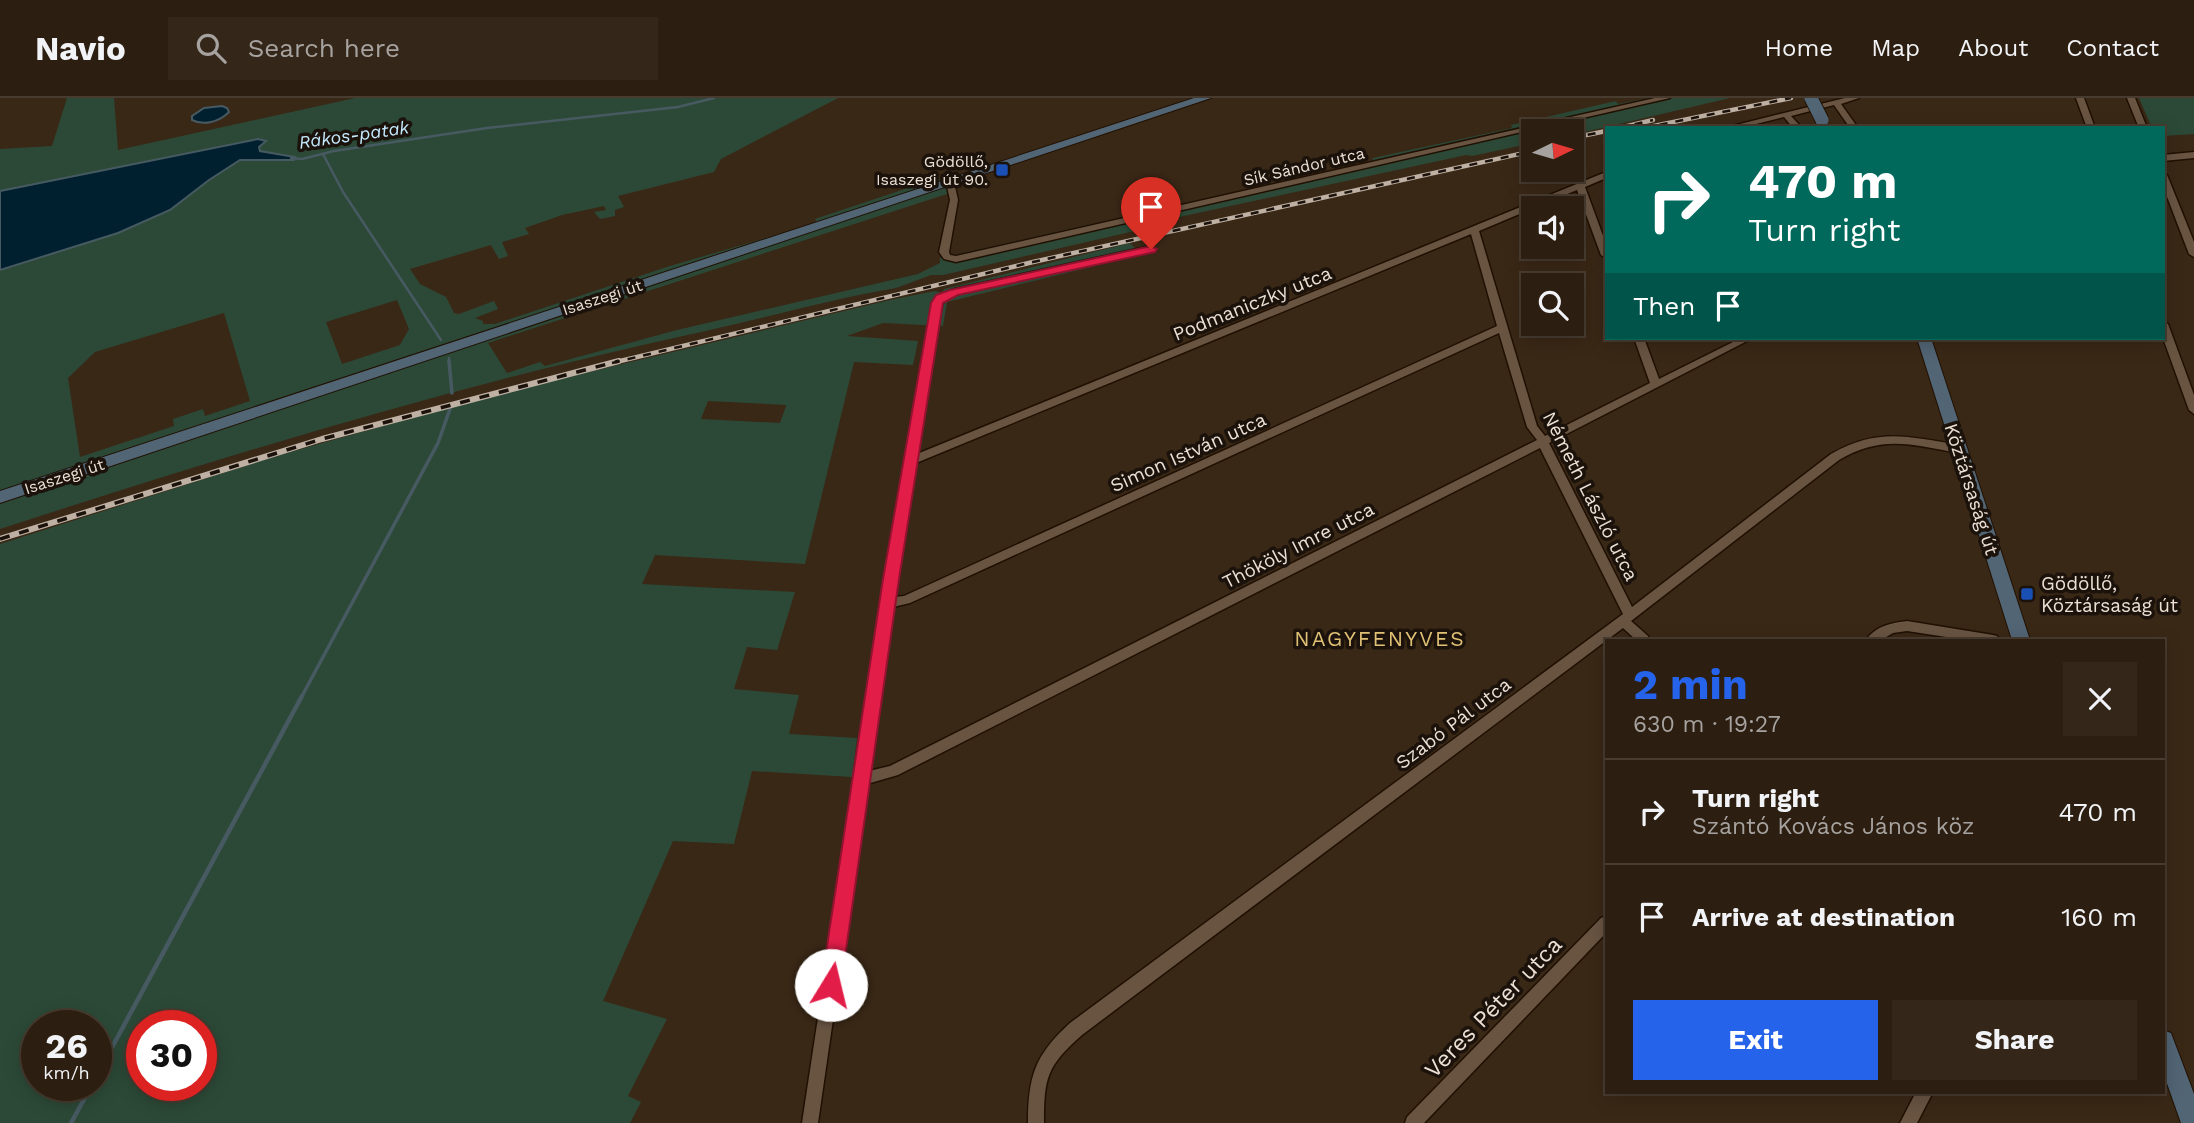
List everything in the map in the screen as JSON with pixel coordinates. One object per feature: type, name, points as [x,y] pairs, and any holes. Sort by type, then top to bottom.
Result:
[{"type":"main road","name":"Isaszegi út","points":[[0,497],[1205,98]]},
{"type":"main road","points":[[1811,98],[1825,124]]},
{"type":"main road","name":"Köztársaság út","points":[[1925,340],[2021,639]]},
{"type":"main road","points":[[2165,1046],[2193,1123]]},
{"type":"street","name":"Sík Sándor utca","points":[[950,182],[954,200],[944,252],[948,258],[959,259],[1665,98]]},
{"type":"street","points":[[1736,126],[1855,98]]},
{"type":"street","points":[[2080,98],[2090,126]]},
{"type":"street","points":[[2131,98],[2142,126]]},
{"type":"street","points":[[1837,103],[1853,126]]},
{"type":"street","points":[[1785,114],[1796,126]]},
{"type":"street","points":[[2165,158],[2194,155]]},
{"type":"street","name":"Podmaniczky utca","points":[[909,461],[1605,175]]},
{"type":"street","points":[[2165,180],[2194,254]]},
{"type":"street","points":[[1580,186],[1602,233],[1605,250]]},
{"type":"street","points":[[2182,223],[2194,221]]},
{"type":"street","name":"Németh László utca","points":[[1474,230],[1532,427],[1542,440],[1627,618],[1643,639]]},
{"type":"street","points":[[810,1123],[887,603],[937,303],[941,298],[955,292],[1151,249]]},
{"type":"street","name":"Simon István utca","points":[[887,603],[906,600],[1502,328]]},
{"type":"street","points":[[2165,330],[2194,410]]},
{"type":"street","points":[[1640,340],[1656,384]]},
{"type":"street","name":"Thököly Imre utca","points":[[862,779],[893,771],[1744,340]]},
{"type":"street","name":"Szabó Pál utca","points":[[1036,1123],[1035,1085],[1044,1063],[1055,1047],[1076,1029],[1627,618],[1849,448],[1882,438],[1959,449]]},
{"type":"street","points":[[1874,639],[1890,628],[1907,626],[1987,639]]},
{"type":"street","name":"Veres Péter utca","points":[[1413,1123],[1605,924]]},
{"type":"street","points":[[1908,1123],[1925,1094]]},
{"type":"green space","points":[[67,98],[114,98],[118,150],[355,98],[838,98],[721,159],[714,172],[618,196],[624,207],[615,210],[615,216],[600,219],[594,212],[606,210],[604,206],[562,215],[525,228],[529,234],[502,242],[508,256],[499,259],[491,245],[410,269],[420,284],[446,297],[454,313],[459,314],[494,301],[498,309],[475,318],[483,321],[483,324],[495,324],[670,266],[817,223],[815,219],[938,178],[950,193],[488,343],[507,373],[540,362],[545,366],[677,330],[918,274],[940,263],[940,258],[1372,161],[1373,158],[1512,128],[1511,125],[1521,123],[1521,146],[1170,219],[1165,224],[943,275],[931,275],[896,288],[524,374],[348,421],[0,529],[0,270],[118,233],[170,210],[240,160],[294,160],[295,157],[260,151],[259,147],[265,141],[257,139],[0,191],[0,149],[52,146]],"holes":[[[397,300],[409,329],[400,345],[342,364],[326,322]],[[224,313],[250,401],[205,416],[203,409],[173,419],[174,426],[80,457],[68,378],[95,352]]]},
{"type":"green space","points":[[1648,98],[1730,98],[1605,126],[1584,132],[1584,119],[1537,119],[1616,101],[1618,104]]},
{"type":"green space","points":[[2139,98],[2194,98],[2194,134],[2165,136],[2165,126],[2151,126]]},
{"type":"green space","points":[[1130,243],[1137,250],[1151,248],[1153,252],[947,302],[943,326],[883,323],[847,336],[918,341],[913,365],[854,362],[805,564],[655,555],[642,584],[795,592],[777,650],[747,647],[734,689],[799,695],[789,734],[857,738],[852,777],[752,771],[734,844],[673,841],[603,1001],[667,1019],[628,1096],[641,1102],[630,1123],[0,1123],[0,544],[276,456],[497,394],[890,300],[935,291],[942,293],[944,289]],"holes":[[[708,401],[786,405],[780,423],[701,419]]]},
{"type":"water","points":[[222,106],[229,112],[216,121],[201,123],[192,120],[192,116],[204,108]]},
{"type":"water","points":[[258,139],[266,141],[259,147],[260,151],[295,157],[294,160],[240,160],[170,210],[118,233],[0,270],[0,191]]},
{"type":"waterway","name":"Rákos-patak","points":[[291,158],[302,159],[334,151],[487,128],[678,107],[714,98]]},
{"type":"waterway","points":[[323,154],[343,192],[441,340]]},
{"type":"waterway","points":[[449,361],[452,393]]},
{"type":"waterway","points":[[301,698],[438,443],[450,409]]},
{"type":"waterway","points":[[112,1047],[302,696]]},
{"type":"waterway","points":[[71,1123],[83,1101]]},
{"type":"railway","points":[[1654,126],[1791,98]]},
{"type":"railway","points":[[1628,126],[1653,120]]},
{"type":"railway","points":[[1584,136],[1605,131]]},
{"type":"railway","points":[[612,363],[1033,262],[1521,154]]},
{"type":"railway","points":[[0,539],[322,439],[619,361]]},
{"type":"place","name":"Gödöllő, Isaszegi út 90.","points":[[1002,170]]},
{"type":"place","name":"Gödöllő, Köztársaság út","points":[[2027,594]]},
{"type":"district","name":"NAGYFENYVES","points":[[1380,639]]},
{"type":"route","points":[[831,985],[909,461],[937,303],[945,295],[955,292],[1151,249]]}]
